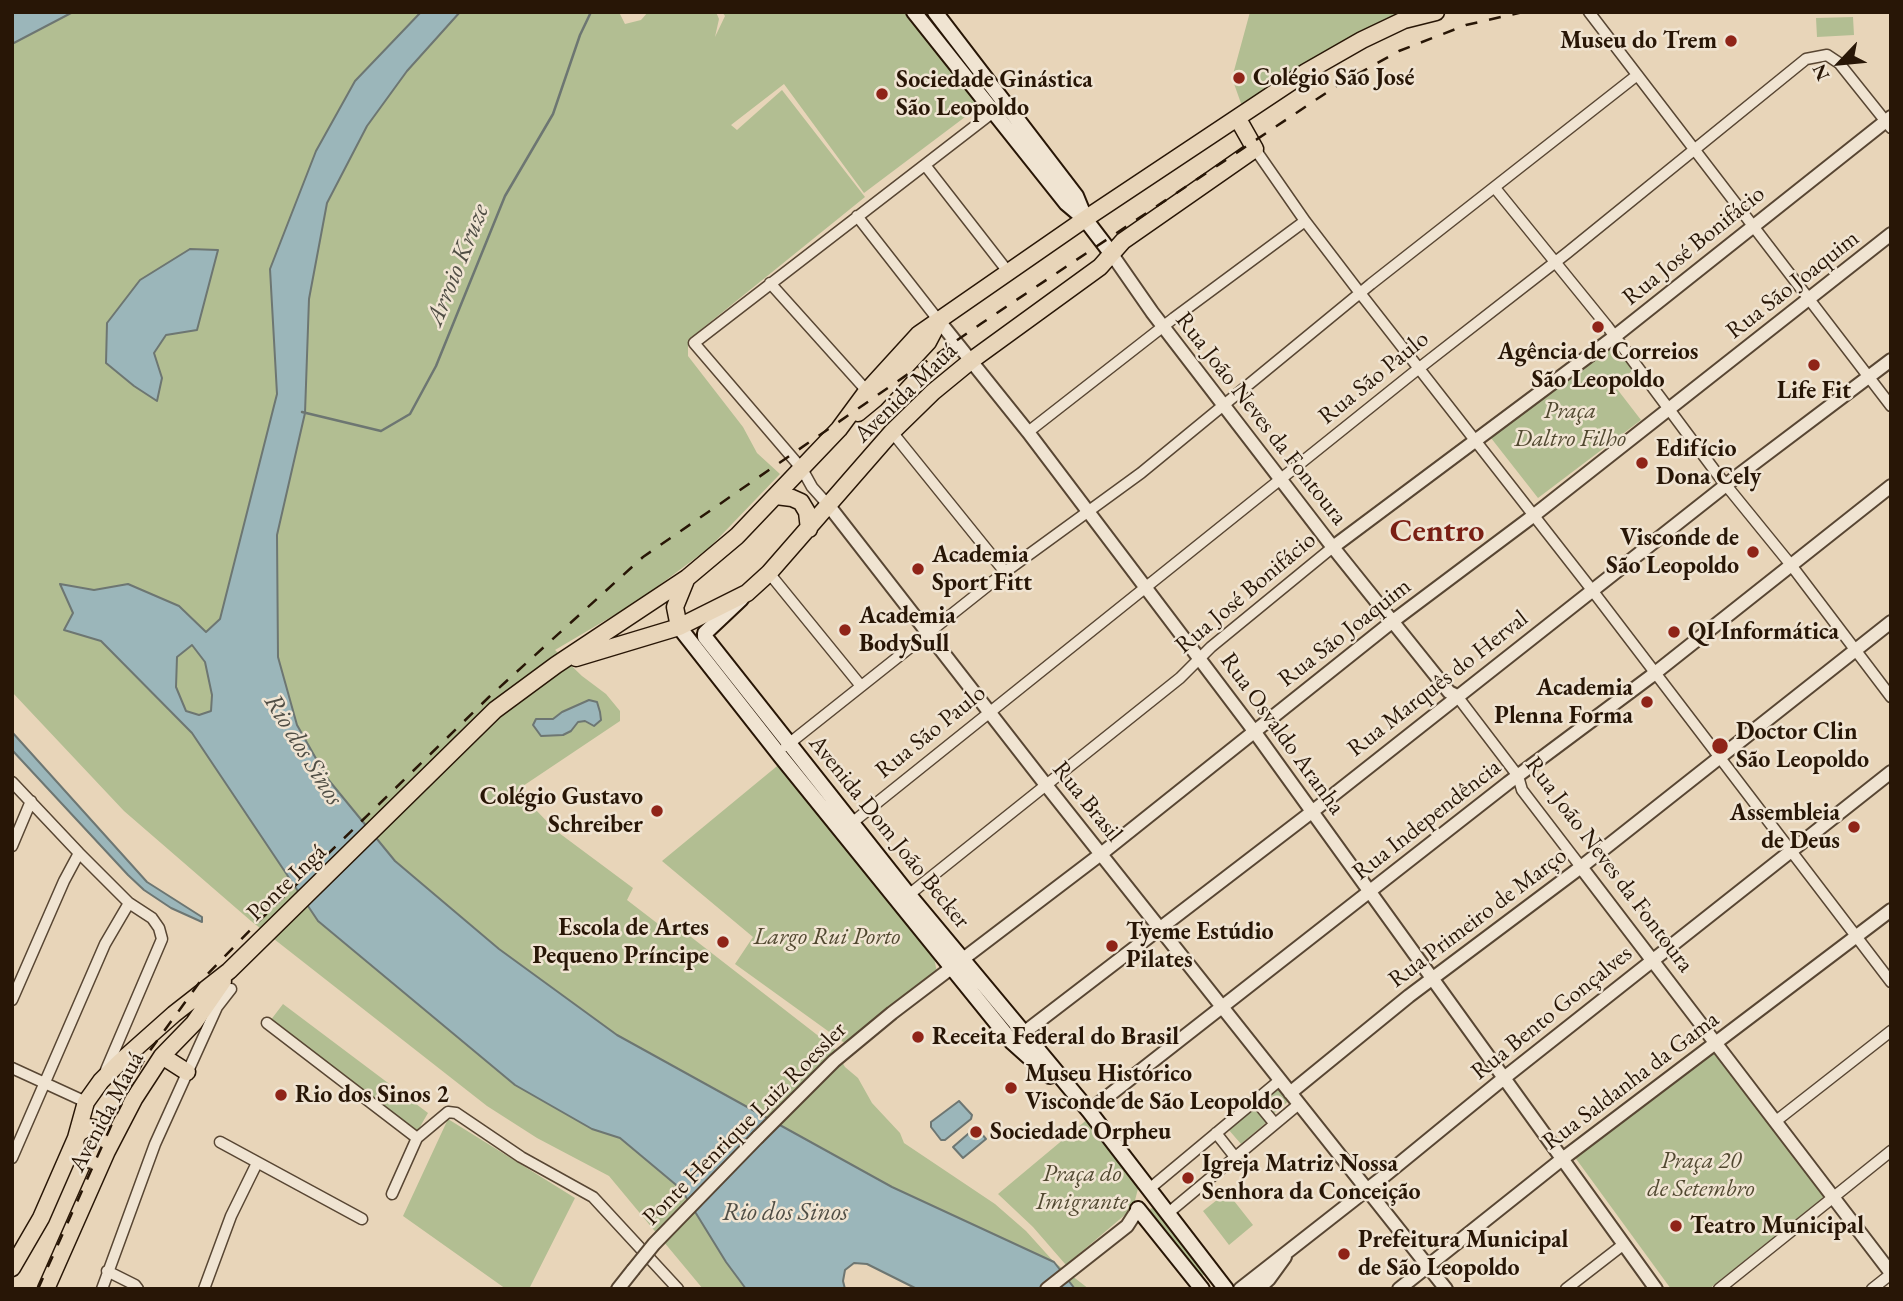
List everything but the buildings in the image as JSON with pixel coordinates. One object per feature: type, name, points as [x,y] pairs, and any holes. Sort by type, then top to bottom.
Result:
[{"type":"main road","points":[[914,12],[1066,204],[1085,219],[1111,253]]},
{"type":"main road","points":[[934,12],[1076,196],[1085,219]]},
{"type":"main road","name":"Avenida Mauá","points":[[839,429],[867,391],[919,334],[1085,219],[1306,72],[1404,20],[1436,12]]},
{"type":"main road","points":[[1238,119],[1255,149]]},
{"type":"main road","name":"Avenida Mauá","points":[[556,665],[679,627],[747,593],[809,529],[892,432],[933,392],[972,360],[1100,267],[1123,241],[1255,149]]},
{"type":"main road","name":"Avenida Mauá","points":[[351,853],[495,710],[556,665],[687,578],[737,536],[839,429],[884,389],[928,342],[939,321]]},
{"type":"main road","points":[[775,496],[800,502],[807,512],[809,529]]},
{"type":"main road","points":[[679,627],[675,607],[687,578]]},
{"type":"main road","name":"Avenida Dom João Becker","points":[[747,593],[704,635],[783,748]]},
{"type":"main road","name":"Avenida Dom João Becker","points":[[679,627],[783,748],[1018,1037],[1084,1106],[1222,1284]]},
{"type":"main road","name":"Ponte Ingá","points":[[254,946],[351,853]]},
{"type":"main road","name":"Avenida Mauá","points":[[76,1138],[86,1102],[101,1081],[165,1022],[229,971],[254,946]]},
{"type":"main road","name":"Avenida Mauá","points":[[46,1289],[107,1151],[134,1099],[162,1056],[194,1023],[229,971]]},
{"type":"main road","name":"Avenida Mauá","points":[[12,1268],[41,1218],[85,1118],[121,1076],[182,1020],[211,985]]},
{"type":"main road","points":[[162,1056],[187,1072]]},
{"type":"main road","points":[[95,1127],[105,1133],[107,1151],[95,1160],[86,1159],[78,1153],[76,1138],[83,1129],[95,1127]]},
{"type":"main road","points":[[1138,1209],[1149,1190]]},
{"type":"main road","points":[[1138,1209],[1150,1204],[1167,1214]]},
{"type":"main road","points":[[1138,1209],[1204,1289],[1209,1282],[1222,1284]]},
{"type":"street","points":[[1589,12],[1891,406]]},
{"type":"street","name":"Rua São Paulo","points":[[847,826],[1145,586],[1556,262],[1806,59],[1827,55],[1839,63],[1889,122]]},
{"type":"street","points":[[783,748],[1005,572],[1141,473],[1360,293],[1636,76]]},
{"type":"street","points":[[867,391],[770,284],[992,113]]},
{"type":"street","name":"Rua José Bonifácio","points":[[904,899],[1180,678],[1200,658],[1333,547],[1614,337],[1752,226],[1889,122]]},
{"type":"street","points":[[1255,149],[1305,221],[1592,590],[1717,758],[1891,982]]},
{"type":"street","points":[[925,164],[1009,273]]},
{"type":"street","points":[[1495,188],[1556,262],[1891,697]]},
{"type":"street","name":"Rua Osvaldo Aranha","points":[[858,216],[1028,432],[1200,658],[1371,891],[1561,1160],[1656,1289]]},
{"type":"street","points":[[1028,432],[1305,221]]},
{"type":"street","name":"Rua São Joaquim","points":[[892,1013],[1101,853],[1393,621],[1533,516],[1891,234]]},
{"type":"street","name":"Rua João Neves da Fontoura","points":[[1111,253],[1163,327],[1333,547],[1449,692],[1457,696],[1518,776],[1522,790],[1891,1273]]},
{"type":"street","name":"Rua Brasil","points":[[770,284],[694,343],[802,469],[812,488],[829,506],[1046,785],[1446,1289]]},
{"type":"street","name":"Rua Marquês do Herval","points":[[1018,1037],[1313,811],[1726,485],[1891,360]]},
{"type":"street","points":[[892,432],[1005,572]]},
{"type":"street","name":"Rua Independência","points":[[1084,1106],[1222,1007],[1518,776],[1654,674],[1891,486]]},
{"type":"street","points":[[769,573],[861,686]]},
{"type":"street","name":"Rua Primeiro de Março","points":[[1290,1093],[1433,978],[1581,867],[1891,622]]},
{"type":"street","name":"Rua Bento Gonçalves","points":[[1240,1289],[1891,772]]},
{"type":"street","points":[[12,782],[79,853],[130,903],[152,918],[159,928],[162,939],[101,1081]]},
{"type":"street","points":[[12,846],[32,801]]},
{"type":"street","points":[[12,1000],[79,853]]},
{"type":"street","points":[[12,1158],[105,944],[130,903]]},
{"type":"street","name":"Rua Saldanha da Gama","points":[[1399,1289],[1561,1160],[1891,909]]},
{"type":"street","points":[[102,1289],[155,1144],[217,1007],[231,989]]},
{"type":"street","name":"Ponte Henrique Luiz Roessler","points":[[618,1289],[653,1244],[797,1098],[834,1061],[892,1013]]},
{"type":"street","points":[[267,1023],[417,1138]]},
{"type":"street","points":[[1776,1121],[1891,1031]]},
{"type":"street","points":[[12,1068],[86,1102]]},
{"type":"street","points":[[1149,1190],[1280,1080]]},
{"type":"street","points":[[1256,1101],[1275,1124]]},
{"type":"street","points":[[1167,1214],[1299,1104]]},
{"type":"street","points":[[391,1194],[417,1138],[448,1112],[456,1113],[520,1157],[593,1197],[678,1289]]},
{"type":"street","points":[[1216,1133],[1235,1157]]},
{"type":"street","points":[[220,1142],[362,1219]]},
{"type":"street","points":[[1719,1289],[1891,1152]]},
{"type":"street","points":[[204,1289],[232,1216],[257,1163]]},
{"type":"street","points":[[1047,1289],[1127,1226],[1138,1209]]},
{"type":"street","points":[[1127,1226],[1150,1224]]},
{"type":"street","points":[[1566,1289],[1624,1244]]},
{"type":"street","points":[[1258,1289],[1292,1250]]},
{"type":"street","points":[[107,1271],[135,1284],[138,1289]]},
{"type":"street","points":[[1872,1289],[1891,1273]]},
{"type":"green space","points":[[73,12],[421,12],[355,81],[270,269],[277,394],[220,619],[206,632],[179,606],[128,584],[94,590],[61,585],[73,613],[192,733],[318,921],[515,1085],[592,1129],[620,1138],[682,1189],[726,1262],[746,1289],[703,1289],[609,1176],[537,1138],[487,1106],[251,921],[124,811],[12,692],[12,44]],"holes":[[[217,250],[197,329],[166,335],[154,354],[157,400],[134,386],[106,363]]]},
{"type":"green space","points":[[460,12],[619,12],[625,24],[641,20],[648,12],[716,12],[719,19],[715,37],[725,16],[722,12],[911,12],[981,105],[864,193],[784,84],[731,125],[737,130],[782,90],[865,197],[688,340],[688,356],[743,427],[757,453],[780,474],[709,548],[638,601],[555,650],[606,694],[620,711],[620,721],[517,790],[555,830],[633,888],[627,900],[666,930],[673,923],[834,1048],[845,1067],[858,1078],[872,1103],[900,1133],[904,1143],[995,1204],[1026,1231],[1054,1262],[892,1187],[617,1035],[499,949],[395,861],[327,778],[297,725],[278,657],[277,535],[305,413],[309,299],[327,203],[367,126],[406,71]],"holes":[[[589,700],[585,721],[578,722],[563,735],[541,736],[536,720],[553,719]]]},
{"type":"green space","points":[[1250,12],[1416,12],[1243,109],[1232,78]]},
{"type":"green space","points":[[1853,17],[1854,35],[1817,37],[1816,18]]},
{"type":"green space","name":"Praça Daltro Filho","points":[[1615,340],[1636,368],[1614,385],[1641,420],[1538,498],[1491,438]]},
{"type":"green space","points":[[192,645],[205,662],[212,695],[211,711],[199,715],[186,712],[176,687],[177,657]]},
{"type":"green space","name":"Largo Rui Porto","points":[[782,762],[926,942],[934,958],[937,972],[846,1044],[735,964],[753,937],[662,861]]},
{"type":"green space","points":[[283,1004],[428,1113],[417,1132],[270,1021]]},
{"type":"green space","name":"Praça 20 de Setembro","points":[[1717,1046],[1829,1193],[1709,1289],[1671,1289],[1574,1156]]},
{"type":"green space","points":[[1281,1085],[1292,1098],[1271,1116],[1260,1103]]},
{"type":"green space","points":[[1255,1105],[1268,1121],[1241,1144],[1228,1129]]},
{"type":"green space","name":"Praça do Imigrante","points":[[1089,1118],[1140,1181],[1133,1208],[1066,1265],[1033,1227],[998,1194]]},
{"type":"green space","points":[[448,1119],[575,1198],[529,1289],[506,1289],[403,1216]]},
{"type":"green space","points":[[1227,1192],[1253,1225],[1229,1245],[1203,1211]]},
{"type":"green space","points":[[1155,1207],[1209,1272],[1200,1277],[1152,1216],[1150,1209]]},
{"type":"green space","points":[[1054,1262],[1089,1289],[1075,1289]]},
{"type":"water","points":[[12,12],[73,12],[12,44]]},
{"type":"water","name":"Rio dos Sinos","points":[[421,12],[460,12],[407,71],[367,126],[327,203],[309,299],[305,413],[277,535],[278,657],[297,725],[327,778],[395,861],[499,949],[617,1035],[892,1187],[1054,1262],[1075,1289],[917,1289],[867,1264],[854,1263],[845,1270],[845,1289],[746,1289],[681,1189],[620,1138],[592,1129],[515,1085],[318,921],[192,733],[101,641],[64,630],[73,613],[60,584],[94,590],[128,584],[179,606],[206,632],[220,619],[277,394],[270,269],[316,151],[355,81]],"holes":[[[192,645],[205,662],[212,695],[211,711],[199,715],[186,711],[176,687],[177,657]]]},
{"type":"water","points":[[190,249],[218,250],[197,330],[166,335],[154,353],[162,378],[157,401],[106,363],[107,323],[140,280]]},
{"type":"water","points":[[589,700],[597,702],[600,712],[601,720],[594,726],[585,721],[578,722],[571,731],[563,735],[541,736],[533,725],[536,719],[553,719]]},
{"type":"water","points":[[12,732],[147,882],[202,917],[202,922],[171,908],[144,890],[128,875],[12,750]]},
{"type":"water","points":[[959,1101],[972,1115],[971,1119],[945,1140],[941,1140],[931,1127],[931,1122]]},
{"type":"water","points":[[976,1127],[986,1139],[963,1158],[953,1147]]},
{"type":"waterway","name":"Arroio Kruze","points":[[302,412],[381,431],[410,414],[436,366],[505,196],[553,114],[580,35],[591,12]]},
{"type":"railway","points":[[38,1289],[115,1117],[146,1056],[199,983],[489,697],[643,557],[982,323],[1338,85],[1399,51],[1466,25],[1523,12]]},
{"type":"place","name":"Museu do Trem","points":[[1731,41]]},
{"type":"place","name":"Colégio São José","points":[[1239,78]]},
{"type":"place","name":"Sociedade Ginástica São Leopoldo","points":[[882,94]]},
{"type":"place","name":"Agência de Correios São Leopoldo","points":[[1598,327]]},
{"type":"place","name":"Life Fit","points":[[1814,365]]},
{"type":"place","name":"Edifício Dona Cely","points":[[1642,463]]},
{"type":"place","name":"Visconde de São Leopoldo","points":[[1753,552]]},
{"type":"place","name":"Academia Sport Fitt","points":[[918,569]]},
{"type":"place","name":"Academia BodySull","points":[[845,630]]},
{"type":"place","name":"QI Informática","points":[[1674,632]]},
{"type":"place","name":"Academia Plenna Forma","points":[[1647,702]]},
{"type":"place","name":"Doctor Clin São Leopoldo","points":[[1720,746]]},
{"type":"place","name":"Colégio Gustavo Schreiber","points":[[657,811]]},
{"type":"place","name":"Assembleia de Deus","points":[[1854,827]]},
{"type":"place","name":"Escola de Artes Pequeno Príncipe","points":[[723,942]]},
{"type":"place","name":"Tyeme Estúdio Pilates","points":[[1112,946]]},
{"type":"place","name":"Receita Federal do Brasil","points":[[918,1037]]},
{"type":"place","name":"Museu Histórico Visconde de São Leopoldo","points":[[1011,1088]]},
{"type":"place","name":"Rio dos Sinos 2","points":[[281,1095]]},
{"type":"place","name":"Sociedade Orpheu","points":[[976,1132]]},
{"type":"place","name":"Igreja Matriz Nossa Senhora da Conceição","points":[[1188,1178]]},
{"type":"place","name":"Teatro Municipal","points":[[1676,1226]]},
{"type":"place","name":"Prefeitura Municipal de São Leopoldo","points":[[1344,1254]]},
{"type":"district","name":"Centro","points":[[1437,532]]}]
